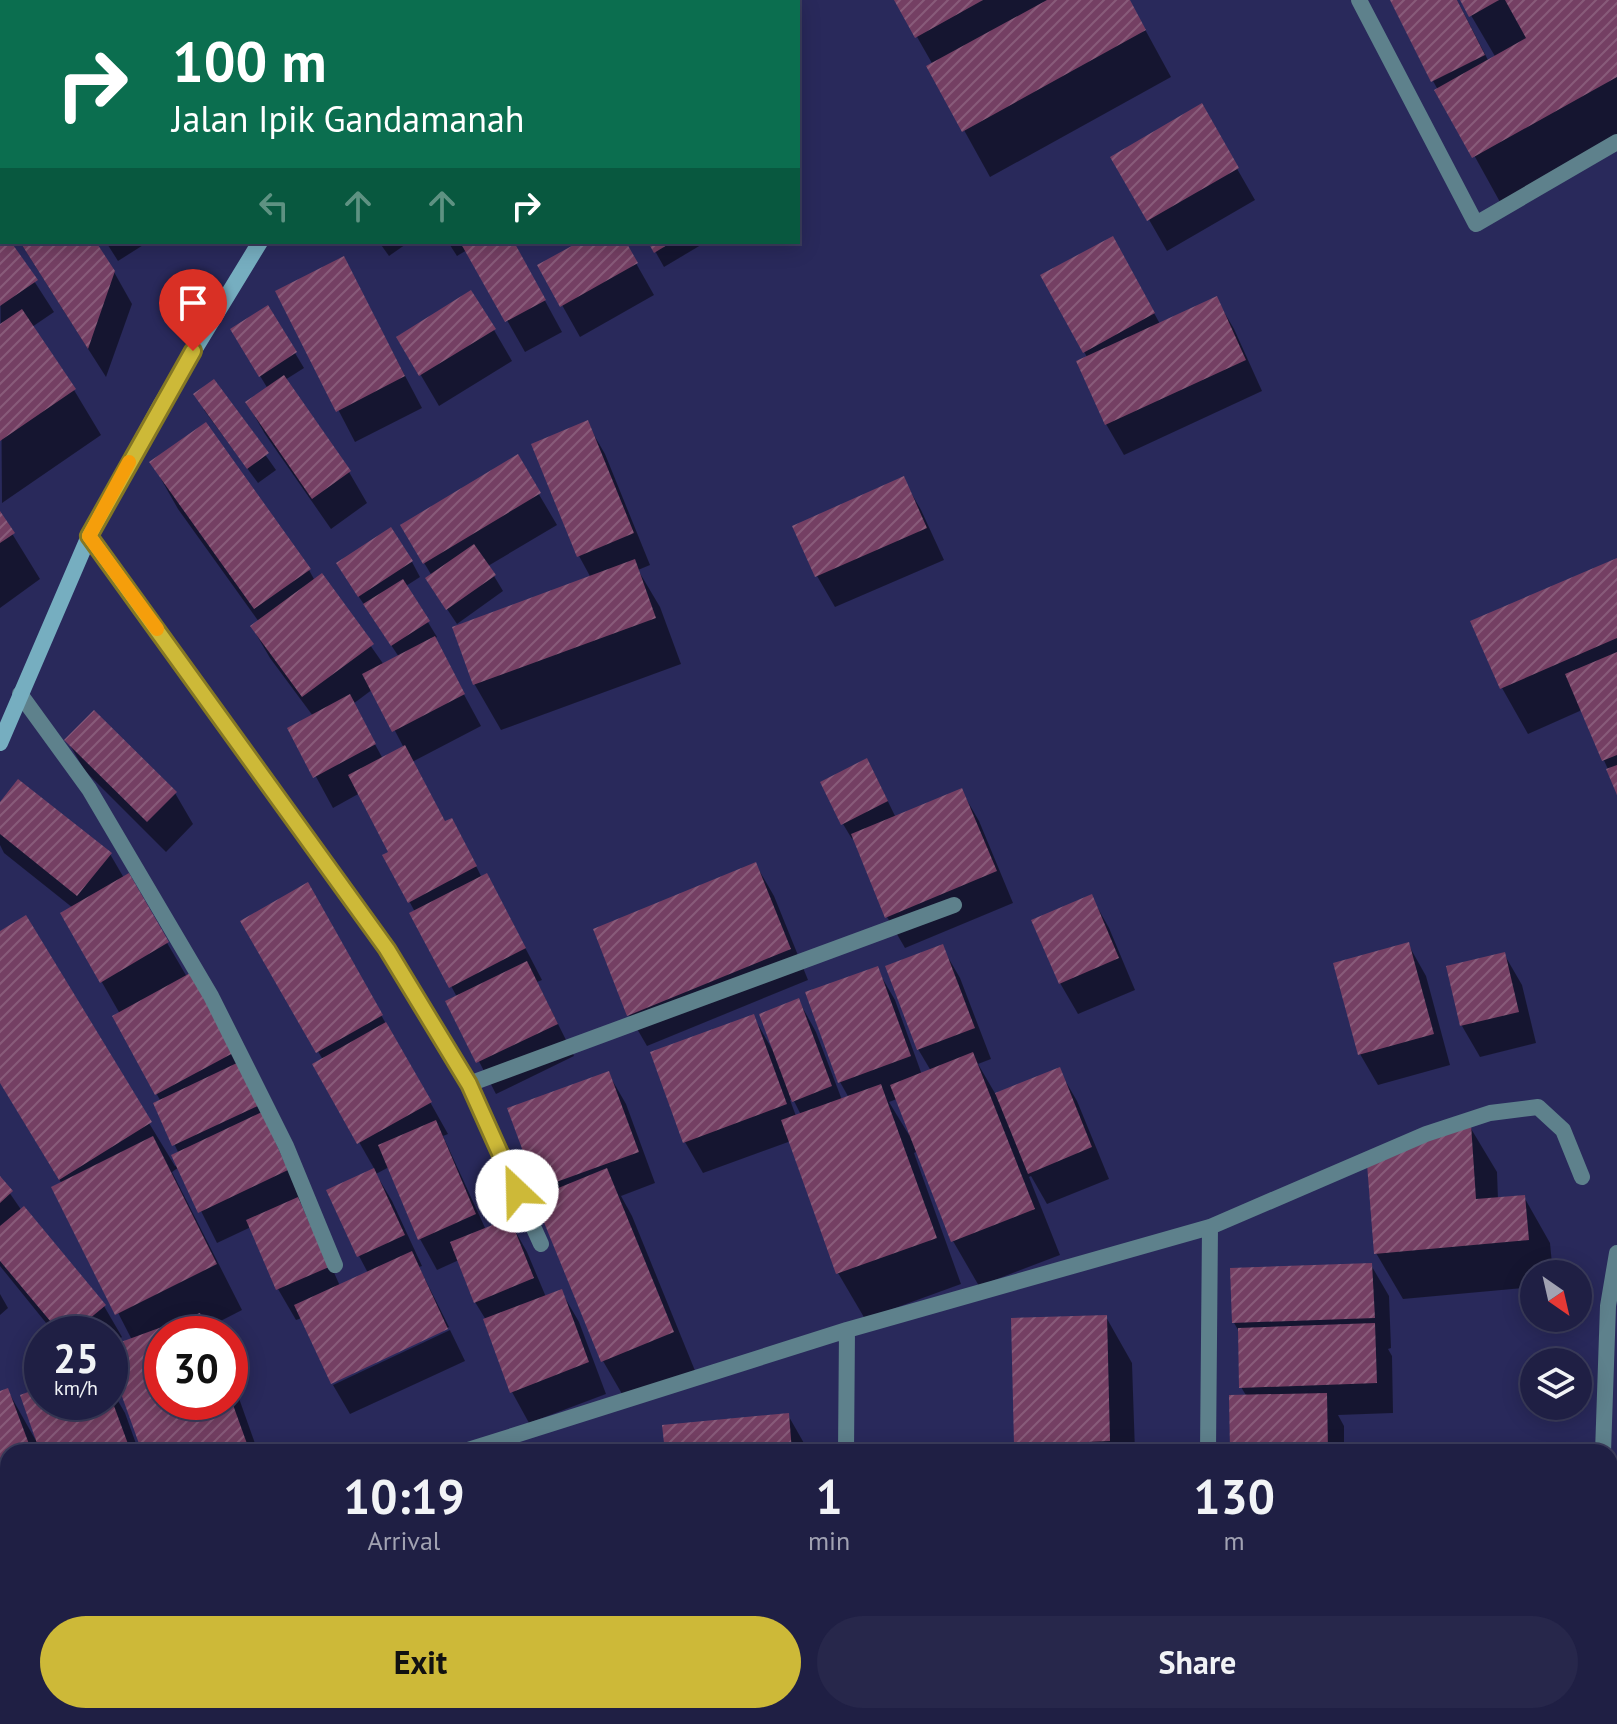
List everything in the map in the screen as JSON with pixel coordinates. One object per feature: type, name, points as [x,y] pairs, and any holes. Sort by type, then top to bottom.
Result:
[{"type":"street","points":[[1359,0],[1476,224],[1617,142]]},
{"type":"street","points":[[0,743],[89,536],[160,406],[259,244]]},
{"type":"street","points":[[89,536],[387,949],[469,1084],[541,1244]]},
{"type":"street","points":[[20,694],[89,789],[211,996],[286,1146],[335,1265]]},
{"type":"street","points":[[469,1084],[954,905]]},
{"type":"street","points":[[497,1444],[847,1330],[1210,1227],[1426,1134],[1490,1113],[1538,1107],[1563,1130],[1582,1177]]},
{"type":"street","points":[[1208,1444],[1210,1227]]},
{"type":"street","points":[[1603,1444],[1608,1306],[1617,1253]]},
{"type":"street","points":[[846,1444],[847,1330]]},
{"type":"building","points":[[894,0],[983,0],[915,38]]},
{"type":"building","points":[[1047,0],[1130,0],[1146,30],[962,132],[926,66]]},
{"type":"building","points":[[1390,0],[1457,0],[1485,55],[1431,82]]},
{"type":"building","points":[[1460,0],[1499,0],[1469,17]]},
{"type":"building","points":[[1505,0],[1617,0],[1617,77],[1472,158],[1434,90],[1526,38]]},
{"type":"building","points":[[1202,103],[1239,168],[1147,221],[1110,157]]},
{"type":"building","points":[[1113,236],[1155,313],[1083,353],[1040,275]]},
{"type":"building","points":[[0,244],[12,244],[38,280],[0,306]]},
{"type":"building","points":[[21,244],[97,244],[115,271],[88,349]]},
{"type":"building","points":[[461,244],[515,244],[546,300],[505,322]]},
{"type":"building","points":[[575,244],[627,244],[638,263],[560,307],[537,265]]},
{"type":"building","points":[[649,244],[669,244],[654,253]]},
{"type":"building","points":[[344,256],[405,376],[336,412],[275,291]]},
{"type":"building","points":[[471,290],[496,329],[419,376],[396,337]]},
{"type":"building","points":[[1217,296],[1246,360],[1105,425],[1076,361]]},
{"type":"building","points":[[268,305],[297,352],[259,377],[230,329]]},
{"type":"building","points":[[22,309],[76,389],[0,441],[0,324]]},
{"type":"building","points":[[284,375],[351,471],[312,499],[245,402]]},
{"type":"building","points":[[214,379],[269,453],[247,469],[193,394]]},
{"type":"building","points":[[588,420],[634,533],[577,557],[531,444]]},
{"type":"building","points":[[206,422],[311,569],[254,609],[149,462]]},
{"type":"building","points":[[518,454],[541,493],[423,564],[400,525]]},
{"type":"building","points":[[904,476],[927,528],[815,577],[792,526]]},
{"type":"building","points":[[0,511],[15,533],[0,543]]},
{"type":"building","points":[[391,527],[413,561],[358,597],[336,563]]},
{"type":"building","points":[[474,544],[496,575],[446,610],[425,578]]},
{"type":"building","points":[[1617,558],[1617,638],[1500,689],[1470,621]]},
{"type":"building","points":[[635,559],[656,618],[473,685],[452,627]]},
{"type":"building","points":[[322,573],[374,644],[302,697],[250,626]]},
{"type":"building","points":[[403,579],[430,621],[391,646],[363,604]]},
{"type":"building","points":[[435,636],[465,694],[392,732],[362,674]]},
{"type":"building","points":[[1617,652],[1617,755],[1602,761],[1565,674]]},
{"type":"building","points":[[350,694],[376,744],[313,778],[287,728]]},
{"type":"building","points":[[94,710],[177,792],[147,822],[64,740]]},
{"type":"building","points":[[405,745],[445,821],[452,818],[477,866],[408,903],[382,855],[388,852],[348,775]]},
{"type":"building","points":[[867,758],[888,801],[841,825],[820,782]]},
{"type":"building","points":[[1617,765],[1617,795],[1606,769]]},
{"type":"building","points":[[18,779],[112,853],[77,896],[0,834],[0,802]]},
{"type":"building","points":[[962,788],[997,871],[885,918],[851,834]]},
{"type":"building","points":[[756,862],[791,949],[627,1016],[593,929]]},
{"type":"building","points":[[129,873],[169,942],[100,983],[60,913]]},
{"type":"building","points":[[487,873],[526,948],[449,988],[409,913]]},
{"type":"building","points":[[308,882],[383,1015],[316,1053],[240,921]]},
{"type":"building","points":[[1092,894],[1119,958],[1059,984],[1031,920]]},
{"type":"building","points":[[26,915],[152,1122],[59,1180],[0,1083],[0,931]]},
{"type":"building","points":[[1409,942],[1434,1034],[1358,1055],[1333,963]]},
{"type":"building","points":[[943,944],[975,1028],[917,1050],[885,966]]},
{"type":"building","points":[[1505,952],[1519,1012],[1460,1026],[1446,966]]},
{"type":"building","points":[[527,961],[558,1024],[476,1063],[445,1001]]},
{"type":"building","points":[[878,966],[911,1056],[838,1083],[805,992]]},
{"type":"building","points":[[192,972],[235,1052],[155,1095],[112,1016]]},
{"type":"building","points":[[799,998],[832,1086],[792,1102],[759,1014]]},
{"type":"building","points":[[754,1014],[787,1104],[683,1143],[650,1052]]},
{"type":"building","points":[[386,1022],[432,1102],[357,1144],[312,1064]]},
{"type":"building","points":[[973,1052],[1035,1209],[951,1242],[890,1085]]},
{"type":"building","points":[[239,1062],[260,1105],[172,1146],[153,1103]]},
{"type":"building","points":[[1060,1067],[1092,1147],[1028,1174],[995,1093]]},
{"type":"building","points":[[609,1071],[639,1152],[537,1189],[507,1108]]},
{"type":"building","points":[[881,1084],[937,1238],[836,1274],[781,1120]]},
{"type":"building","points":[[262,1112],[288,1170],[198,1213],[171,1155]]},
{"type":"building","points":[[436,1120],[476,1214],[418,1240],[378,1145]]},
{"type":"building","points":[[1471,1124],[1476,1199],[1525,1195],[1529,1240],[1374,1254],[1367,1164]]},
{"type":"building","points":[[153,1136],[217,1264],[115,1315],[51,1187]]},
{"type":"building","points":[[374,1168],[405,1235],[357,1257],[326,1190]]},
{"type":"building","points":[[607,1168],[674,1332],[601,1362],[534,1198]]},
{"type":"building","points":[[0,1176],[13,1191],[0,1203]]},
{"type":"building","points":[[298,1197],[329,1267],[276,1290],[246,1220]]},
{"type":"building","points":[[24,1206],[106,1305],[93,1316],[46,1316],[0,1261],[0,1226]]},
{"type":"building","points":[[510,1218],[534,1278],[474,1303],[450,1242]]},
{"type":"building","points":[[412,1251],[448,1329],[331,1384],[294,1305]]},
{"type":"building","points":[[1372,1263],[1375,1318],[1232,1323],[1230,1268]]},
{"type":"building","points":[[562,1289],[589,1362],[510,1393],[483,1319]]},
{"type":"building","points":[[1107,1315],[1110,1441],[1014,1444],[1011,1318]]},
{"type":"building","points":[[1375,1323],[1377,1383],[1239,1388],[1238,1328]]},
{"type":"building","points":[[144,1334],[144,1420],[238,1420],[247,1444],[139,1444],[128,1413],[128,1339]]},
{"type":"building","points":[[8,1388],[29,1444],[0,1444],[0,1391]]},
{"type":"building","points":[[1327,1393],[1328,1444],[1230,1444],[1229,1395]]},
{"type":"building","points":[[789,1413],[791,1444],[664,1444],[662,1425]]},
{"type":"building","points":[[29,1420],[119,1420],[128,1444],[37,1444]]},
{"type":"slow traffic","points":[[129,462],[89,536],[157,629]]},
{"type":"route","points":[[193,351],[89,536],[387,949],[469,1084],[517,1191]]}]
